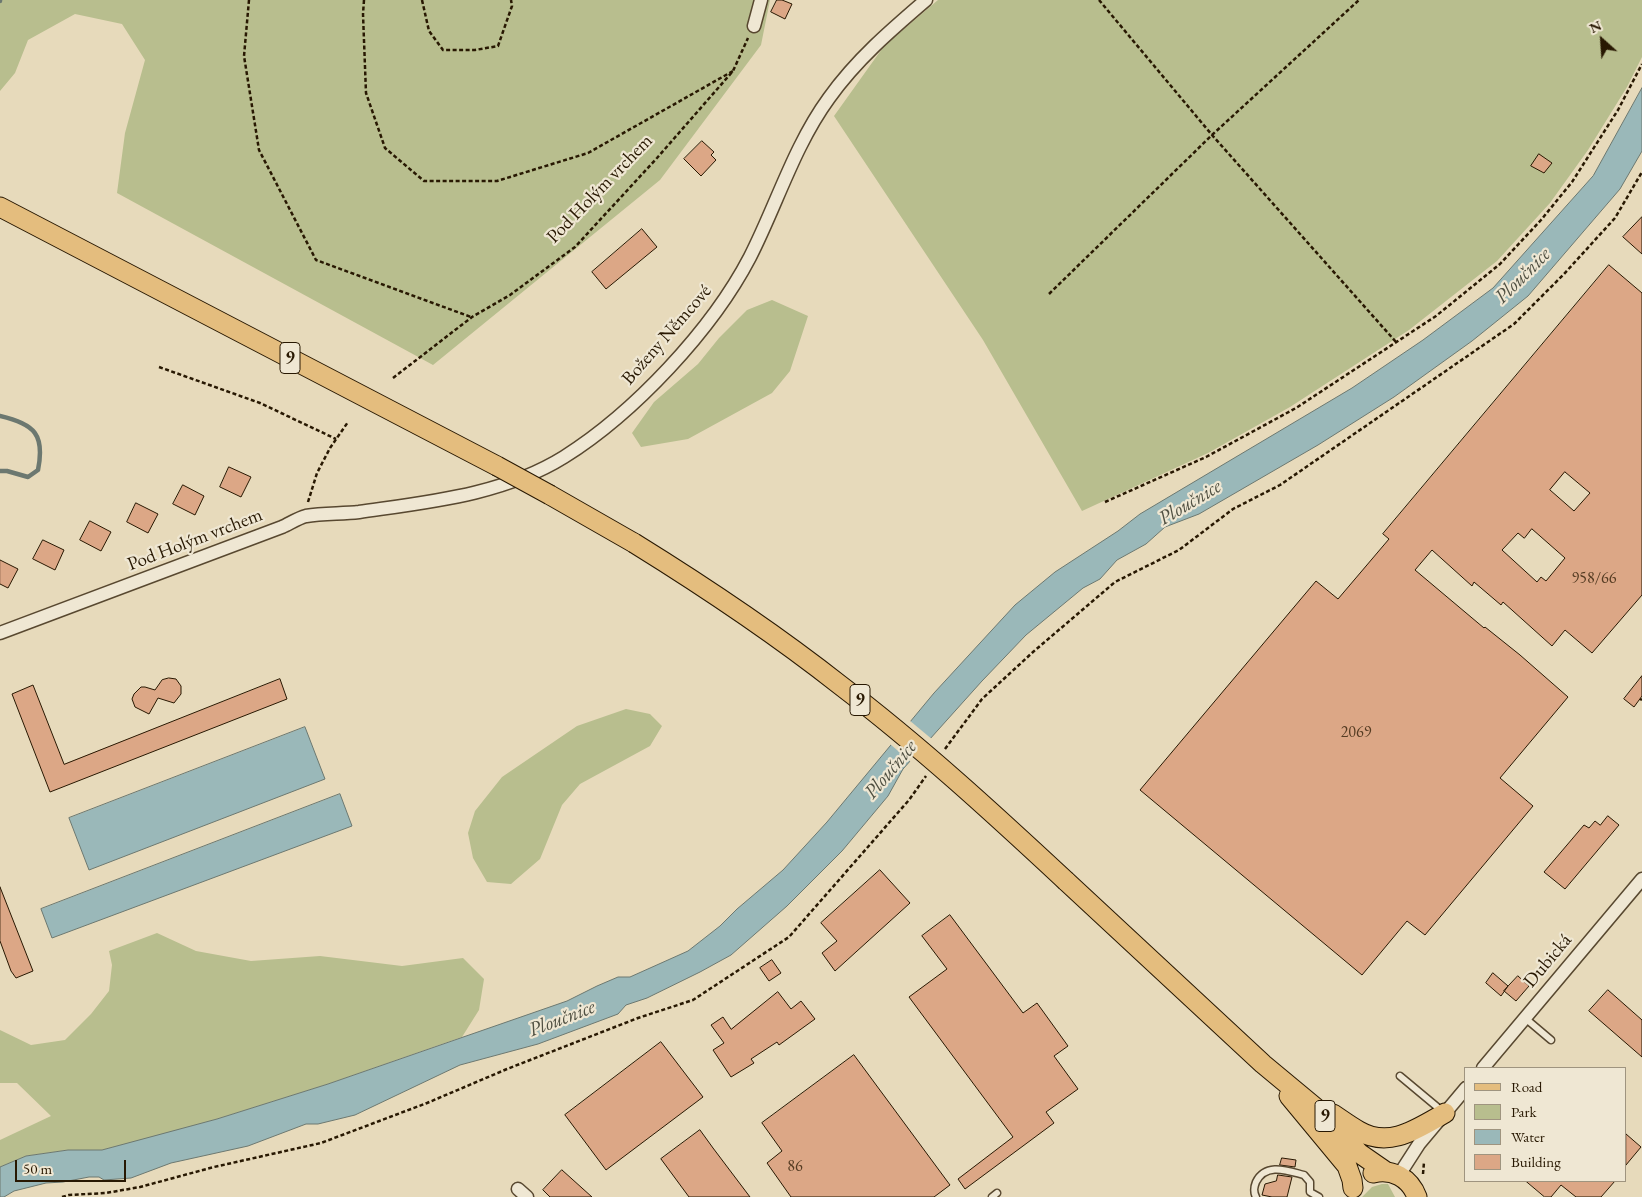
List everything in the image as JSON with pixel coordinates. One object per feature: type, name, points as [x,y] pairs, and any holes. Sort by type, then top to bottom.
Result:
[{"type":"main road","name":"9","points":[[0,207],[550,495],[684,574],[772,634],[841,685],[892,726],[1028,845],[1263,1064],[1322,1113],[1359,1153],[1411,1185],[1417,1197]]},
{"type":"main road","name":"9","points":[[1263,1064],[1344,1160],[1350,1172],[1350,1192]]},
{"type":"main road","points":[[1263,1064],[1354,1128],[1376,1137],[1394,1138],[1405,1135],[1445,1113]]},
{"type":"main road","name":"9","points":[[1350,1192],[1357,1182],[1370,1174],[1392,1173]]},
{"type":"street","points":[[754,26],[761,0]]},
{"type":"street","name":"Boženy Němcové","points":[[304,516],[354,512],[451,498],[492,488],[537,472],[597,434],[651,386],[697,335],[727,295],[750,257],[794,160],[829,98],[853,68],[875,45],[926,0]]},
{"type":"street","name":"Pod Holým vrchem","points":[[0,633],[282,527],[304,516]]},
{"type":"street","name":"Dubická","points":[[1484,1067],[1642,879]]},
{"type":"street","points":[[1392,1173],[1464,1090]]},
{"type":"lane","points":[[1525,1018],[1551,1040]]},
{"type":"lane","points":[[1400,1076],[1445,1113]]},
{"type":"lane","points":[[1256,1197],[1254,1187],[1258,1178],[1273,1168],[1304,1175],[1310,1182],[1310,1192],[1319,1197]]},
{"type":"path","points":[[249,0],[244,56],[260,150],[316,260],[472,318]]},
{"type":"path","points":[[364,0],[366,93],[385,148],[424,181],[497,181],[588,153],[732,71]]},
{"type":"path","points":[[422,0],[428,31],[443,50],[475,50],[498,46],[512,6],[511,0]]},
{"type":"path","points":[[1098,0],[1212,135],[1396,343]]},
{"type":"path","points":[[1049,294],[1212,135],[1359,0]]},
{"type":"path","name":"Pod Holým vrchem","points":[[393,378],[472,318],[510,295],[575,248],[657,158],[732,71],[754,26]]},
{"type":"path","points":[[1105,502],[1206,457],[1296,408],[1436,316],[1500,264],[1541,220],[1572,182],[1618,110],[1642,64]]},
{"type":"path","points":[[945,750],[982,699],[1033,652],[1115,582],[1178,550],[1233,509],[1280,485],[1514,324],[1564,274],[1615,218],[1642,172]]},
{"type":"path","points":[[159,367],[260,403],[336,439]]},
{"type":"path","points":[[304,516],[317,472],[348,422]]},
{"type":"path","points":[[62,1197],[106,1193],[140,1187],[214,1166],[321,1143],[427,1103],[507,1069],[638,1018],[693,1000],[790,937],[909,800],[930,771]]},
{"type":"path","points":[[1424,1177],[1425,1159]]},
{"type":"green space","points":[[0,0],[770,0],[761,45],[660,180],[433,365],[117,193],[125,133],[145,60],[122,24],[75,14],[28,40],[15,73],[0,91]]},
{"type":"green space","points":[[938,0],[1642,0],[1642,57],[1627,87],[1588,150],[1550,203],[1497,261],[1409,330],[1290,407],[1208,453],[1082,511],[983,340],[834,116],[884,46]]},
{"type":"green space","points":[[772,300],[808,316],[790,371],[772,393],[688,439],[641,447],[632,433],[654,402],[698,364],[719,338],[747,310]]},
{"type":"green space","points":[[626,709],[650,714],[662,726],[650,746],[580,784],[562,805],[540,859],[511,884],[487,882],[473,858],[468,833],[475,811],[502,777],[577,726]]},
{"type":"green space","points":[[157,933],[196,951],[251,961],[320,956],[402,966],[463,958],[484,979],[479,1010],[462,1037],[328,1084],[151,1138],[102,1150],[68,1150],[26,1156],[0,1167],[0,1140],[51,1116],[17,1083],[0,1083],[0,1030],[31,1045],[65,1040],[91,1014],[109,991],[112,965],[109,951]]},
{"type":"green space","points":[[1388,1184],[1395,1197],[1362,1197],[1372,1187]]},
{"type":"water","name":"Ploučnice","points":[[1642,88],[1642,151],[1620,189],[1528,296],[1472,341],[1394,397],[1318,445],[1199,514],[1165,527],[1146,544],[1117,560],[1100,579],[1083,588],[1026,635],[903,769],[888,796],[842,851],[787,906],[731,955],[647,998],[626,1005],[618,1014],[538,1044],[460,1065],[355,1115],[318,1124],[306,1124],[248,1146],[171,1163],[131,1178],[104,1180],[99,1177],[89,1177],[46,1183],[14,1191],[4,1197],[0,1197],[0,1167],[26,1156],[68,1150],[102,1150],[217,1119],[328,1084],[567,1001],[618,977],[630,977],[688,951],[720,926],[783,870],[827,822],[934,693],[1015,605],[1055,572],[1118,531],[1140,514],[1352,388],[1423,340],[1493,288],[1593,176]]},
{"type":"water","points":[[305,727],[325,779],[89,870],[69,818]]},
{"type":"water","points":[[340,794],[352,826],[52,938],[41,909]]},
{"type":"pier","points":[[909,720],[933,740],[912,763],[890,744]]},
{"type":"building","points":[[777,0],[792,4],[785,19],[771,12]]},
{"type":"building","points":[[702,141],[714,152],[711,155],[716,160],[701,176],[684,159]]},
{"type":"building","points":[[1539,154],[1552,163],[1544,173],[1531,166]]},
{"type":"building","points":[[1642,217],[1642,254],[1623,237]]},
{"type":"building","points":[[642,229],[657,247],[606,289],[592,272]]},
{"type":"building","points":[[1609,265],[1642,293],[1642,595],[1592,653],[1565,630],[1552,646],[1503,602],[1501,605],[1474,582],[1472,586],[1432,550],[1415,570],[1484,628],[1520,655],[1568,697],[1500,778],[1533,806],[1425,935],[1407,921],[1362,975],[1140,790],[1316,581],[1338,599],[1389,539],[1383,534]],"holes":[[[1565,472],[1590,493],[1574,511],[1550,490]],[[1532,529],[1565,558],[1546,581],[1541,577],[1537,582],[1502,550],[1518,533],[1524,538]]]},
{"type":"building","points":[[229,467],[251,477],[241,497],[220,487]]},
{"type":"building","points":[[183,485],[204,496],[195,515],[173,504]]},
{"type":"building","points":[[136,503],[158,514],[148,533],[127,522]]},
{"type":"building","points":[[90,521],[111,532],[101,551],[80,540]]},
{"type":"building","points":[[43,540],[64,550],[55,570],[33,559]]},
{"type":"building","points":[[0,560],[18,569],[8,588],[0,584]]},
{"type":"building","points":[[1642,676],[1642,696],[1634,707],[1624,699]]},
{"type":"building","points":[[176,679],[181,686],[181,694],[174,703],[158,698],[149,714],[135,707],[132,699],[141,687],[155,690],[162,680]]},
{"type":"building","points":[[280,679],[287,699],[50,792],[12,694],[33,685],[64,764]]},
{"type":"building","points":[[1608,816],[1619,825],[1565,889],[1544,872],[1584,825],[1589,828],[1595,821],[1600,825]]},
{"type":"building","points":[[880,870],[910,903],[835,971],[822,953],[837,941],[821,923]]},
{"type":"building","points":[[0,887],[33,971],[16,978],[11,971],[0,941]]},
{"type":"building","points":[[950,915],[1023,1013],[1037,1003],[1068,1046],[1054,1056],[1078,1089],[1046,1112],[1054,1123],[965,1189],[958,1179],[1013,1137],[909,997],[947,969],[922,936]]},
{"type":"building","points":[[772,960],[781,973],[769,981],[760,968]]},
{"type":"building","points":[[1493,973],[1508,986],[1501,996],[1486,983]]},
{"type":"building","points":[[1518,976],[1529,986],[1516,1001],[1504,991]]},
{"type":"building","points":[[1608,990],[1642,1020],[1642,1057],[1589,1011]]},
{"type":"building","points":[[778,992],[791,1009],[801,1001],[815,1019],[779,1045],[777,1042],[751,1059],[754,1063],[731,1077],[713,1050],[724,1043],[711,1025],[723,1017],[731,1029]]},
{"type":"building","points":[[661,1042],[703,1097],[606,1170],[565,1115]]},
{"type":"building","points":[[854,1055],[950,1185],[934,1197],[791,1197],[767,1163],[782,1151],[762,1123]]},
{"type":"building","points":[[700,1130],[750,1197],[689,1197],[661,1159]]},
{"type":"building","points":[[1627,1135],[1641,1147],[1627,1164]]},
{"type":"building","points":[[1282,1158],[1296,1160],[1295,1167],[1280,1165]]},
{"type":"building","points":[[562,1170],[592,1197],[550,1197],[543,1190]]},
{"type":"building","points":[[1278,1175],[1292,1177],[1287,1197],[1262,1195],[1265,1184],[1276,1181]]},
{"type":"building","points":[[1527,1182],[1614,1182],[1601,1197],[1576,1197],[1561,1185],[1551,1197],[1545,1197]]},
{"type":"waterway","points":[[0,416],[29,427],[35,433],[40,448],[38,470],[28,477],[0,471]]}]
